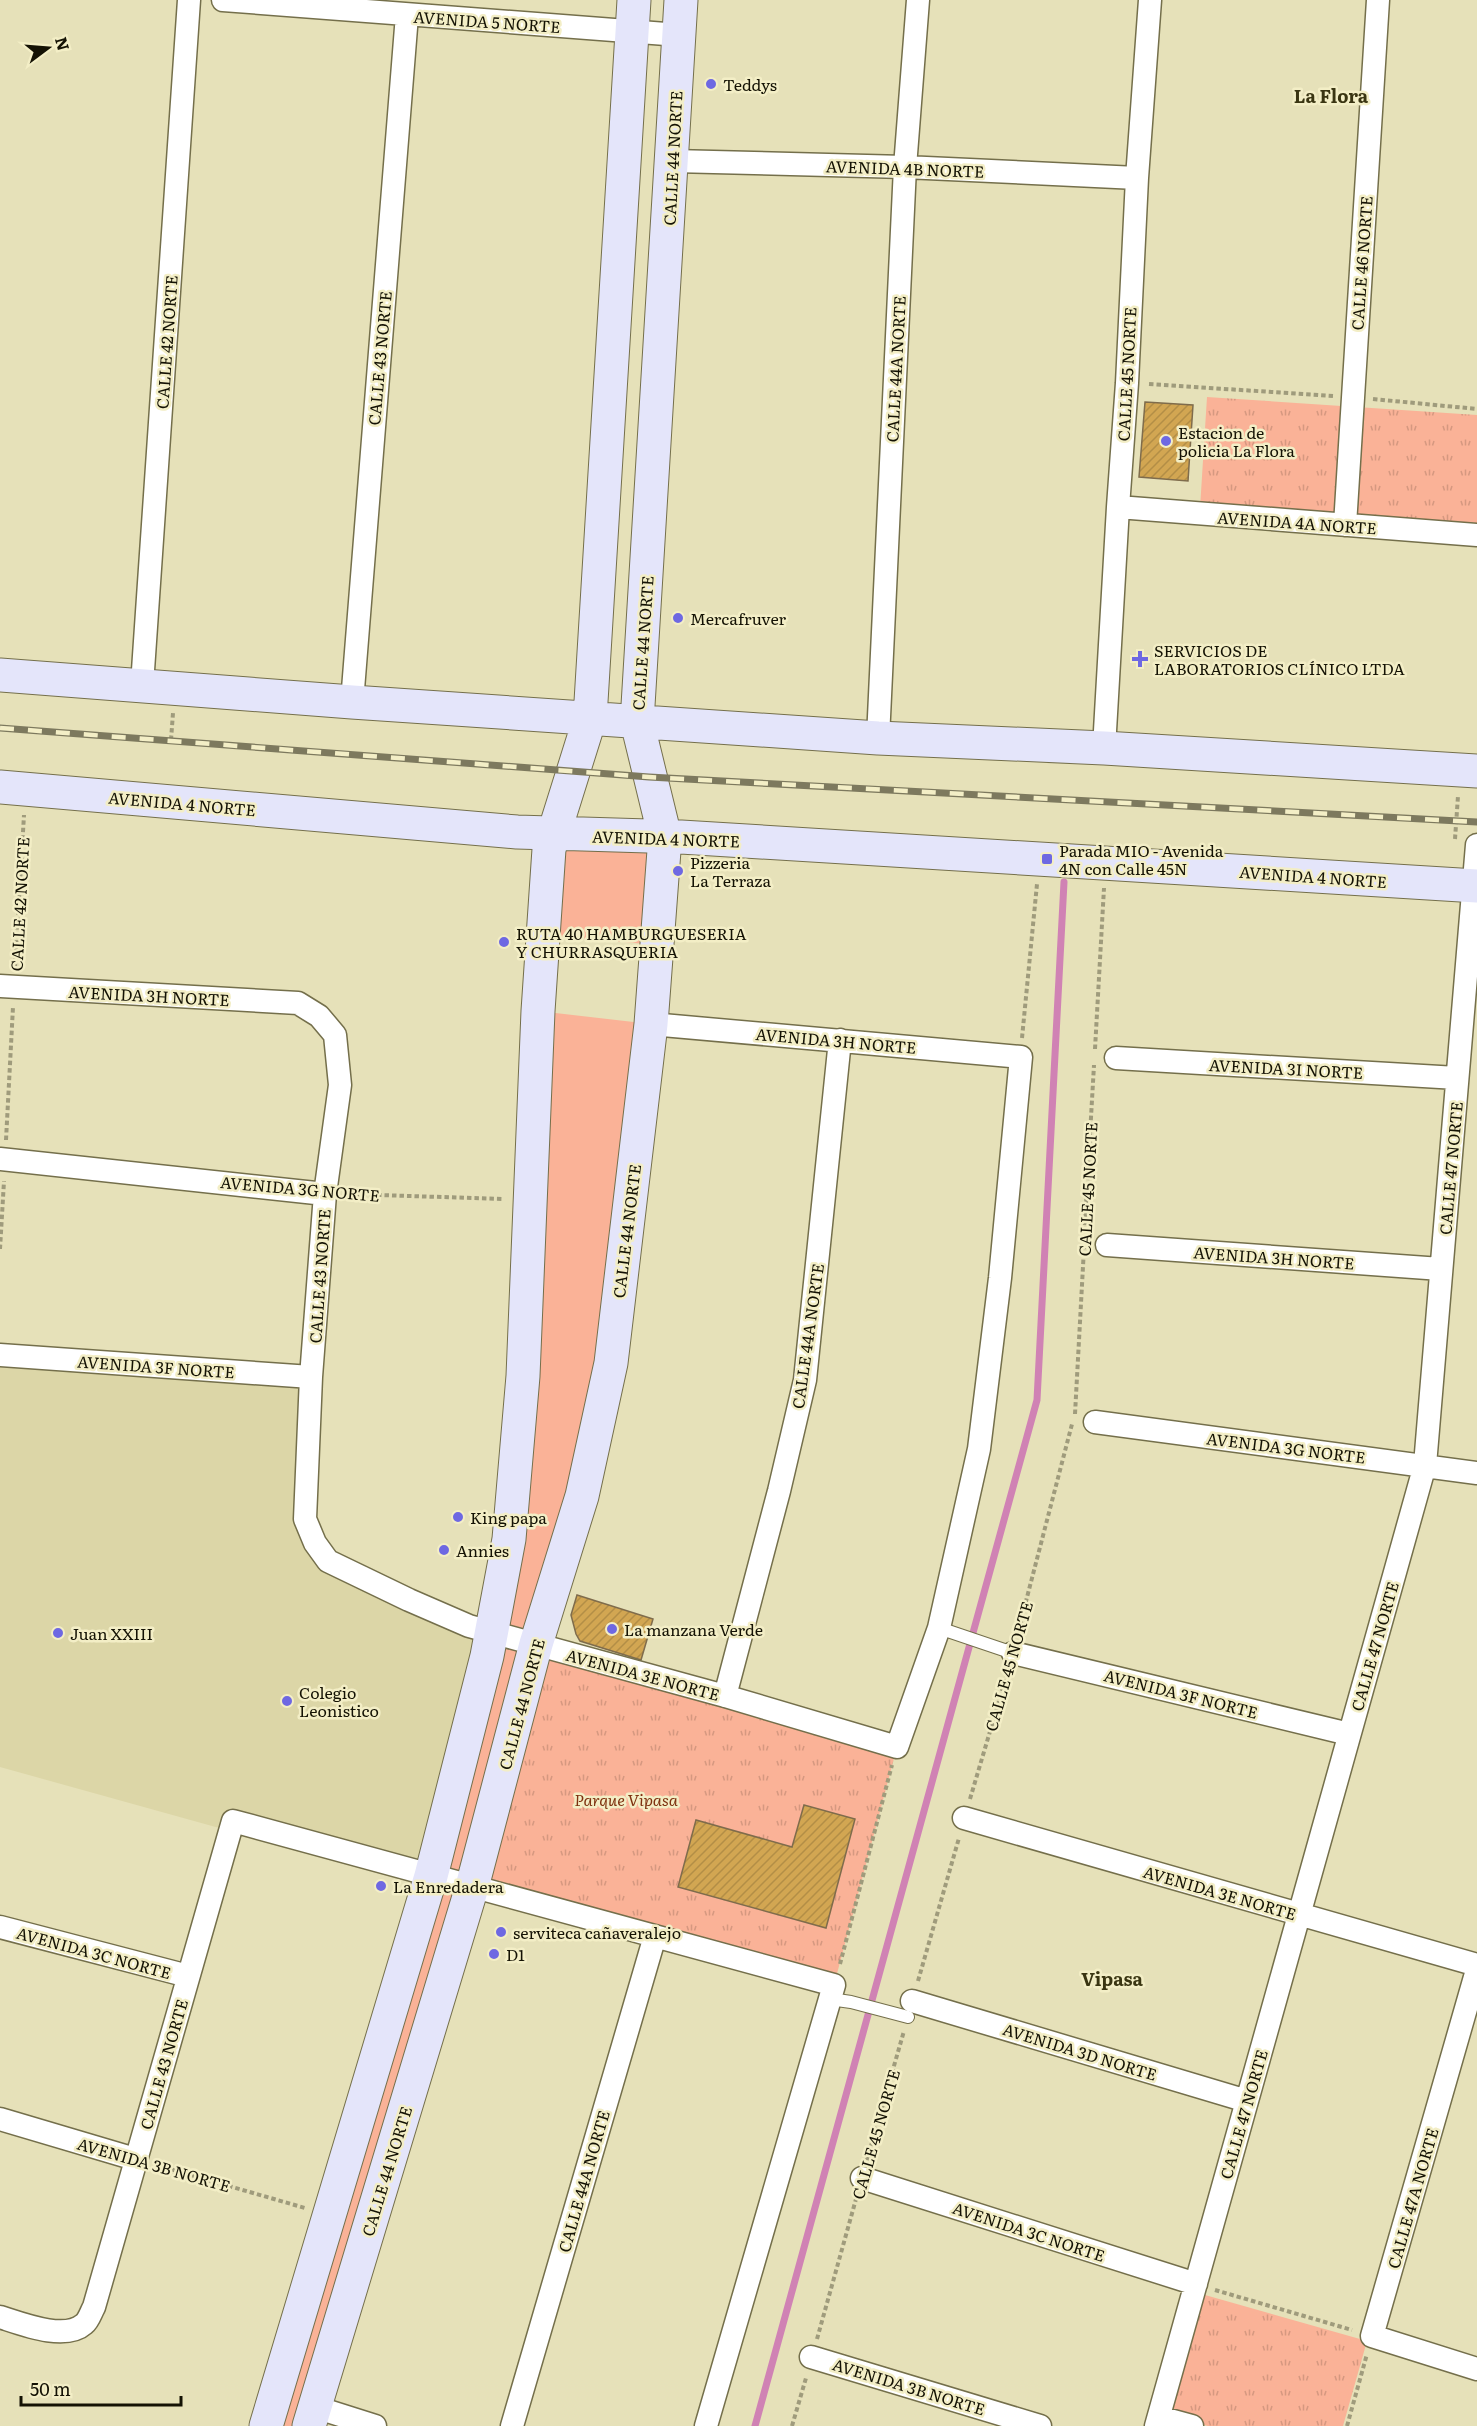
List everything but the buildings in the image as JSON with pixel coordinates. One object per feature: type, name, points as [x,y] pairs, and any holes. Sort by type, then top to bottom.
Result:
[{"type":"main road","name":"CALLE 44 NORTE","points":[[312,2417],[472,1887],[536,1644],[582,1496],[611,1363],[651,1024],[665,837],[637,722],[681,0]]},
{"type":"main road","points":[[266,2426],[431,1875],[492,1632],[511,1515],[523,1376],[538,1011],[549,849],[590,718],[633,16]]},
{"type":"main road","points":[[0,675],[878,738],[1104,748],[1468,770]]},
{"type":"main road","name":"AVENIDA 4 NORTE","points":[[0,787],[554,835],[665,837],[1475,886]]},
{"type":"street","name":"CALLE 42 NORTE","points":[[142,685],[189,0]]},
{"type":"street","name":"AVENIDA 5 NORTE","points":[[223,0],[407,15],[633,16],[679,35]]},
{"type":"street","name":"CALLE 44A NORTE","points":[[878,738],[905,167],[918,0]]},
{"type":"street","name":"CALLE 45 NORTE","points":[[1104,748],[1127,383],[1137,178],[1150,0]]},
{"type":"street","name":"CALLE 46 NORTE","points":[[1345,525],[1378,0]]},
{"type":"street","name":"CALLE 43 NORTE","points":[[352,702],[407,15]]},
{"type":"street","name":"AVENIDA 4B NORTE","points":[[673,160],[905,167],[1137,178]]},
{"type":"street","name":"AVENIDA 4A NORTE","points":[[1118,507],[1477,536]]},
{"type":"street","name":"CALLE 47 NORTE","points":[[1158,2421],[1204,2287],[1247,2101],[1425,1465],[1475,886],[1466,843]]},
{"type":"street","name":"AVENIDA 3H NORTE","points":[[7,987],[298,1003]]},
{"type":"street","name":"CALLE 43 NORTE","points":[[298,1003],[320,1016],[335,1035],[340,1085],[325,1194],[311,1377],[305,1519],[315,1543],[328,1561]]},
{"type":"street","name":"AVENIDA 3H NORTE","points":[[651,1024],[1021,1057]]},
{"type":"street","name":"CALLE 44A NORTE","points":[[725,1696],[779,1491],[805,1380],[840,1040]]},
{"type":"street","points":[[897,1747],[939,1628],[979,1449],[988,1385],[1021,1057]]},
{"type":"street","name":"AVENIDA 3I NORTE","points":[[1102,1057],[1457,1078]]},
{"type":"street","name":"AVENIDA 3G NORTE","points":[[2,1159],[325,1194]]},
{"type":"street","name":"AVENIDA 3H NORTE","points":[[1107,1245],[1441,1269]]},
{"type":"street","name":"AVENIDA 3F NORTE","points":[[0,1355],[311,1377]]},
{"type":"street","name":"AVENIDA 3G NORTE","points":[[1095,1422],[1477,1473]]},
{"type":"street","name":"AVENIDA 3E NORTE","points":[[328,1561],[419,1605],[469,1626],[725,1696],[897,1747]]},
{"type":"street","name":"AVENIDA 3F NORTE","points":[[1006,1650],[1349,1734]]},
{"type":"street","name":"AVENIDA 3E NORTE","points":[[964,1818],[1477,1965]]},
{"type":"street","name":"CALLE 43 NORTE","points":[[0,2317],[41,2329],[74,2330],[86,2323],[94,2307],[233,1821],[431,1875]]},
{"type":"street","points":[[431,1875],[655,1936],[839,1995],[706,2426]]},
{"type":"street","name":"AVENIDA 3C NORTE","points":[[0,1927],[188,1976]]},
{"type":"street","name":"CALLE 44A NORTE","points":[[512,2426],[655,1936]]},
{"type":"street","name":"CALLE 47A NORTE","points":[[1372,2336],[1477,1970]]},
{"type":"street","name":"AVENIDA 3D NORTE","points":[[910,2009],[1247,2101]]},
{"type":"street","name":"AVENIDA 3B NORTE","points":[[0,2120],[135,2159]]},
{"type":"street","name":"AVENIDA 3C NORTE","points":[[862,2178],[1204,2287]]},
{"type":"street","points":[[1372,2336],[1477,2369]]},
{"type":"street","name":"AVENIDA 3B NORTE","points":[[811,2357],[1040,2426]]},
{"type":"street","points":[[312,2417],[375,2426]]},
{"type":"street","points":[[1158,2421],[1192,2426]]},
{"type":"lane","points":[[939,1628],[1006,1650]]},
{"type":"lane","points":[[839,1995],[880,2010],[910,2009]]},
{"type":"path","points":[[1127,383],[1477,409]]},
{"type":"path","points":[[1466,843],[1468,770]]},
{"type":"path","name":"CALLE 42 NORTE","points":[[0,1249],[7,987],[24,810]]},
{"type":"path","points":[[1021,1057],[1037,882]]},
{"type":"path","name":"CALLE 45 NORTE","points":[[792,2426],[964,1818],[1006,1650],[1075,1415],[1102,1057],[1105,886]]},
{"type":"path","name":"AVENIDA 3G NORTE","points":[[325,1194],[530,1200]]},
{"type":"path","points":[[839,1995],[897,1747]]},
{"type":"path","name":"AVENIDA 3B NORTE","points":[[135,2159],[308,2210]]},
{"type":"path","points":[[1204,2287],[1372,2336],[1347,2426]]},
{"type":"shaded area","points":[[0,1355],[311,1377],[315,1543],[492,1632],[431,1876],[230,1831],[0,1767]]},
{"type":"green space","points":[[1207,397],[1477,415],[1477,527],[1200,508]]},
{"type":"green space","points":[[665,837],[658,945],[543,935],[549,849]]},
{"type":"green space","points":[[538,1011],[651,1024],[611,1363],[309,2426],[266,2426],[487,1656]]},
{"type":"green space","name":"Parque Vipasa","points":[[536,1644],[897,1747],[834,1985],[472,1887]]},
{"type":"green space","points":[[1198,2293],[1367,2341],[1343,2426],[1208,2426],[1164,2414]]},
{"type":"waterway","points":[[755,2426],[1037,1400],[1064,882]]},
{"type":"railway","points":[[0,728],[649,777],[1477,822]]},
{"type":"place","name":"Teddys","points":[[711,84]]},
{"type":"place","name":"Estacion de policia La Flora","points":[[1166,441]]},
{"type":"place","name":"Mercafruver","points":[[678,618]]},
{"type":"place","name":"SERVICIOS DE LABORATORIOS CLÍNICO LTDA","points":[[1140,659]]},
{"type":"place","name":"Parada MIO - Avenida 4N con Calle 45N","points":[[1047,859]]},
{"type":"place","name":"Pizzeria La Terraza","points":[[678,871]]},
{"type":"place","name":"RUTA 40 HAMBURGUESERIA Y CHURRASQUERIA","points":[[504,942]]},
{"type":"place","name":"King papa","points":[[458,1517]]},
{"type":"place","name":"Annies","points":[[444,1550]]},
{"type":"place","name":"La manzana Verde","points":[[612,1629]]},
{"type":"place","name":"Juan XXIII","points":[[58,1633]]},
{"type":"place","name":"Colegio Leonistico","points":[[287,1701]]},
{"type":"place","name":"La Enredadera","points":[[381,1886]]},
{"type":"place","name":"serviteca cañaveralejo","points":[[501,1932]]},
{"type":"place","name":"D1","points":[[494,1954]]},
{"type":"district","name":"La Flora","points":[[1331,95]]},
{"type":"district","name":"Vipasa","points":[[1112,1978]]}]
